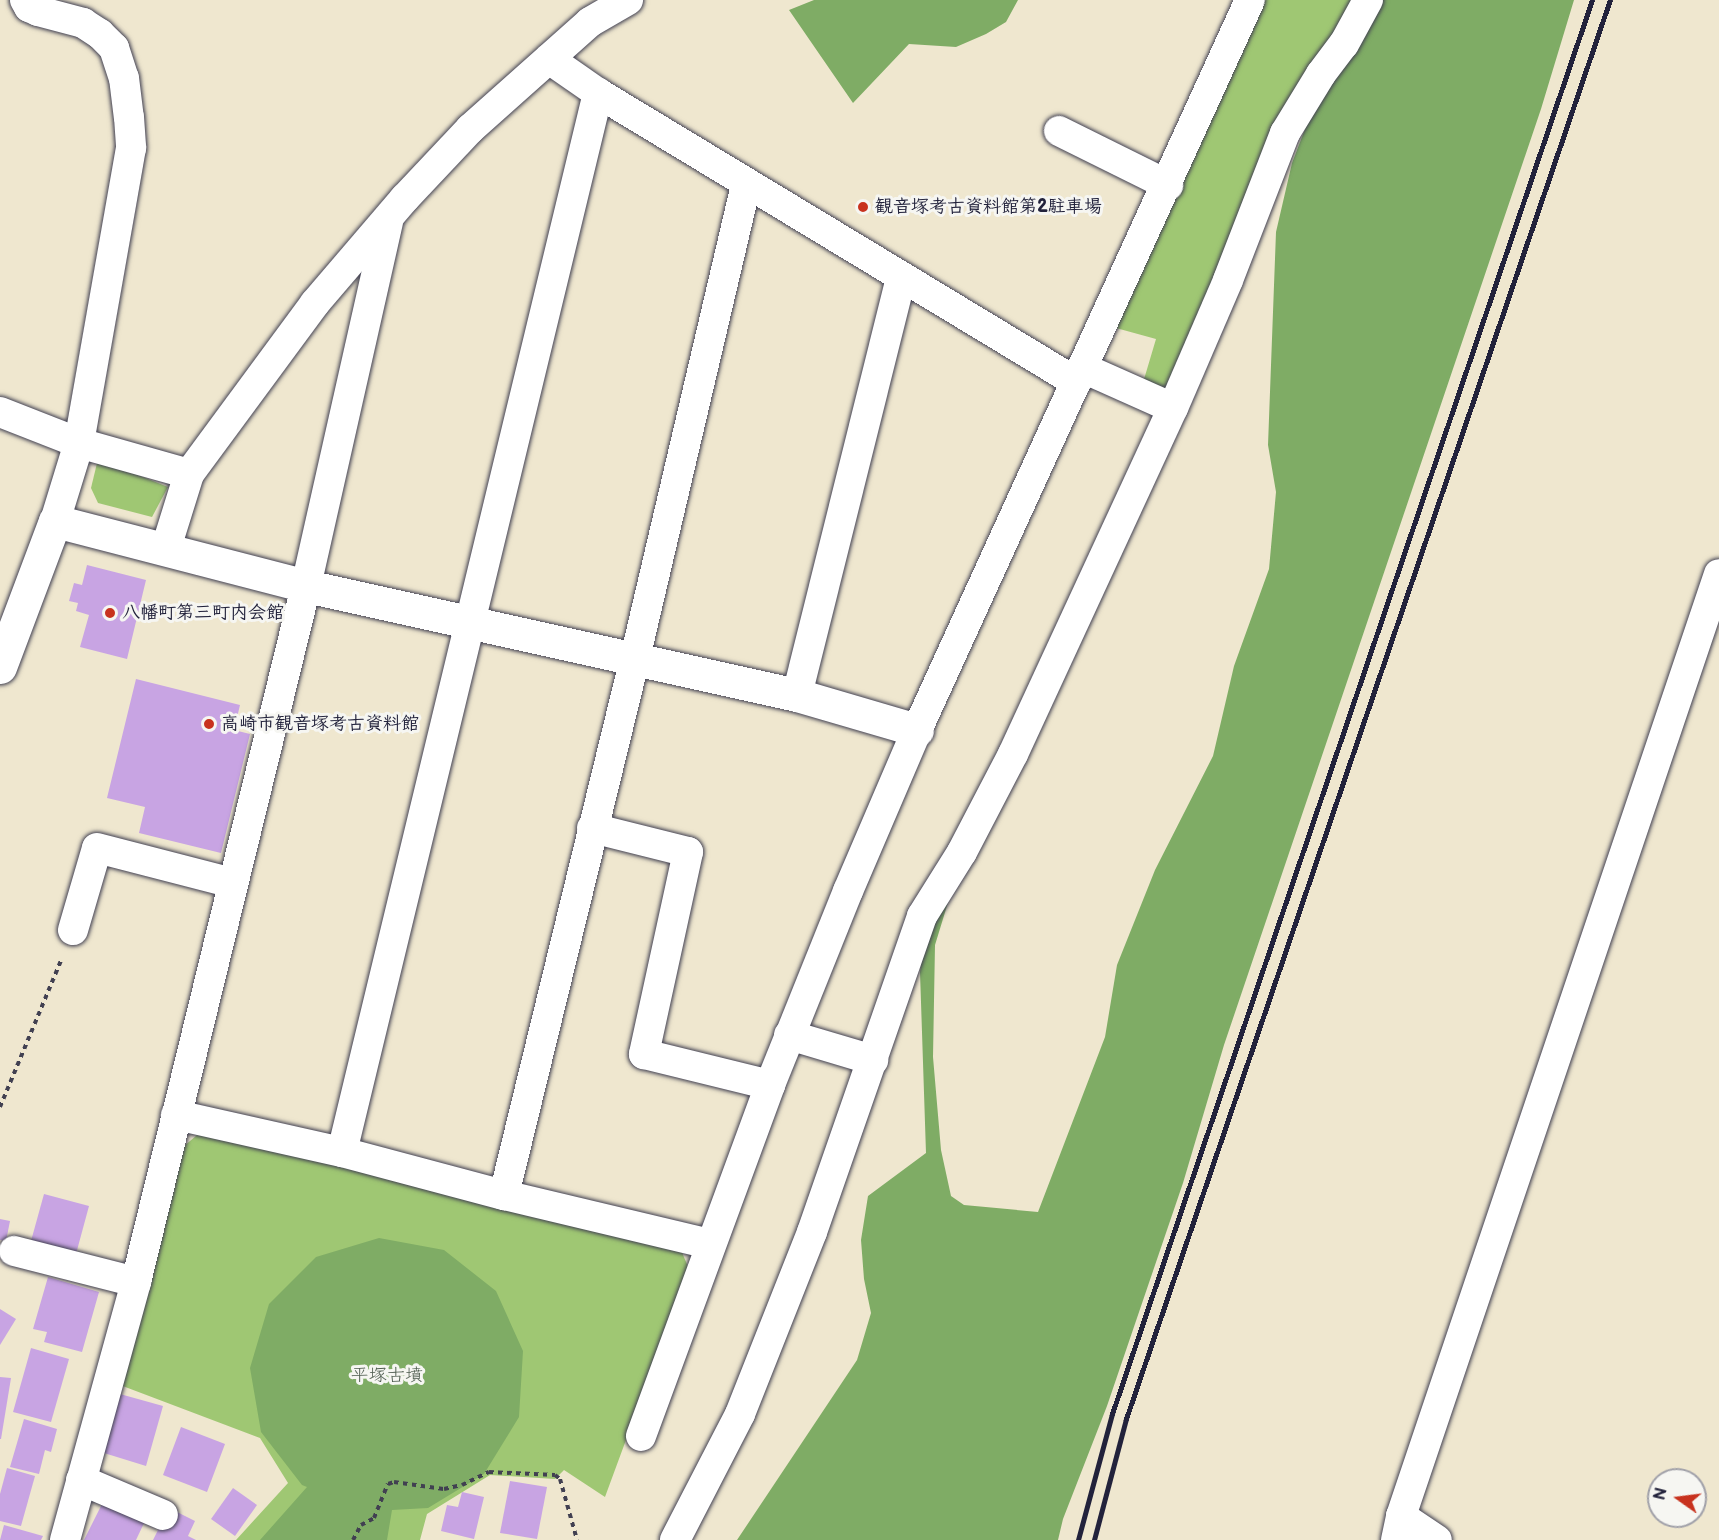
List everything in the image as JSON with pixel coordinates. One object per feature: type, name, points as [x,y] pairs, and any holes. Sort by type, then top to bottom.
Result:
[{"type":"street","points":[[0,667],[55,521],[79,443],[131,148],[124,78],[114,48],[100,34],[83,23],[38,11],[30,7],[25,0]]},
{"type":"street","points":[[166,548],[189,474],[315,303],[388,221],[405,198],[470,129],[590,22],[628,0]]},
{"type":"street","points":[[641,1436],[789,1035],[917,730],[1168,185],[1250,0]]},
{"type":"street","points":[[675,1540],[740,1414],[812,1232],[922,916],[962,852],[1012,754],[1173,408],[1228,280],[1285,133],[1321,74],[1344,44],[1368,0]]},
{"type":"street","points":[[549,59],[598,93],[901,277],[1080,375],[1173,408]]},
{"type":"street","points":[[342,1152],[598,93]]},
{"type":"street","points":[[1059,130],[1168,185]]},
{"type":"street","points":[[504,1195],[635,657],[746,184]]},
{"type":"street","points":[[64,1540],[136,1282],[306,585],[388,221]]},
{"type":"street","points":[[797,695],[901,277]]},
{"type":"street","points":[[0,412],[79,443],[189,474]]},
{"type":"street","points":[[55,521],[306,585],[797,695],[917,730]]},
{"type":"street","points":[[1437,1540],[1398,1528],[1713,614],[1719,574]]},
{"type":"street","points":[[592,828],[688,852],[644,1054],[770,1085]]},
{"type":"street","points":[[73,930],[97,848],[232,883]]},
{"type":"street","points":[[789,1035],[873,1060]]},
{"type":"street","points":[[176,1115],[342,1152],[504,1195],[710,1244]]},
{"type":"street","points":[[14,1251],[136,1282]]},
{"type":"street","points":[[81,1480],[163,1515]]},
{"type":"path","points":[[0,1107],[73,930]]},
{"type":"path","points":[[353,1540],[361,1525],[374,1518],[388,1485],[394,1482],[428,1489],[444,1489],[462,1485],[489,1472],[555,1475],[560,1479],[577,1540]]},
{"type":"green space","points":[[814,0],[1018,0],[1006,22],[956,47],[909,44],[853,103],[789,10]]},
{"type":"green space","points":[[1265,0],[1357,0],[1175,386],[1160,393],[1142,386],[1156,339],[1116,328]]},
{"type":"green space","points":[[1376,0],[1574,0],[1541,109],[1224,1045],[1183,1183],[1107,1406],[1063,1519],[1058,1540],[737,1540],[857,1360],[871,1313],[864,1279],[861,1240],[868,1196],[926,1153],[920,972],[924,936],[950,896],[935,945],[933,1057],[941,1150],[951,1196],[964,1205],[1038,1212],[1105,1037],[1117,965],[1155,870],[1213,756],[1234,666],[1269,569],[1276,492],[1268,445],[1276,232],[1292,163],[1325,77]]},
{"type":"green space","points":[[98,459],[168,487],[152,517],[98,503],[91,488]]},
{"type":"green space","points":[[203,1130],[681,1250],[689,1269],[605,1497],[564,1470],[555,1479],[490,1475],[427,1514],[420,1540],[236,1540],[288,1483],[260,1438],[120,1385],[177,1152]]},
{"type":"green space","name":"平塚古墳","points":[[379,1238],[444,1250],[496,1291],[523,1351],[519,1417],[484,1474],[428,1508],[392,1510],[387,1540],[260,1540],[307,1487],[302,1485],[261,1432],[250,1368],[269,1304],[316,1257]]},
{"type":"building","name":"八幡町第三町内会館","points":[[87,565],[146,580],[127,659],[80,647],[89,615],[76,611],[78,603],[69,601],[74,583],[82,585]]},
{"type":"building","points":[[136,679],[240,705],[234,730],[250,734],[221,853],[139,833],[145,807],[107,798]]},
{"type":"building","points":[[44,1194],[89,1206],[76,1254],[31,1241]]},
{"type":"building","points":[[0,1219],[10,1221],[6,1241],[0,1240]]},
{"type":"building","points":[[48,1277],[99,1292],[82,1352],[44,1342],[47,1332],[33,1329]]},
{"type":"building","points":[[0,1309],[16,1319],[0,1345]]},
{"type":"building","points":[[31,1348],[69,1359],[51,1422],[13,1412]]},
{"type":"building","points":[[0,1377],[11,1378],[1,1439],[0,1439]]},
{"type":"building","points":[[120,1394],[163,1406],[146,1466],[104,1453]]},
{"type":"building","points":[[24,1419],[57,1429],[51,1452],[45,1450],[39,1474],[10,1467]]},
{"type":"building","points":[[181,1427],[225,1444],[207,1492],[163,1475]]},
{"type":"building","points":[[7,1468],[35,1476],[21,1526],[0,1521],[0,1494]]},
{"type":"building","points":[[510,1481],[547,1487],[537,1539],[500,1533]]},
{"type":"building","points":[[233,1488],[257,1505],[235,1536],[211,1519]]},
{"type":"building","points":[[462,1492],[484,1497],[474,1539],[441,1531],[447,1505],[458,1507]]},
{"type":"building","points":[[104,1500],[145,1521],[136,1540],[84,1540]]},
{"type":"building","points":[[169,1508],[195,1521],[188,1536],[196,1540],[153,1540]]},
{"type":"building","points":[[4,1525],[43,1536],[41,1540],[0,1540]]},
{"type":"railway","points":[[1078,1540],[1112,1414],[1592,0]]},
{"type":"railway","points":[[1094,1540],[1126,1419],[1610,0]]},
{"type":"place","name":"観音塚考古資料館第2駐車場","points":[[863,207]]},
{"type":"place","name":"八幡町第三町内会館","points":[[110,613]]},
{"type":"place","name":"高崎市観音塚考古資料館","points":[[209,724]]}]
